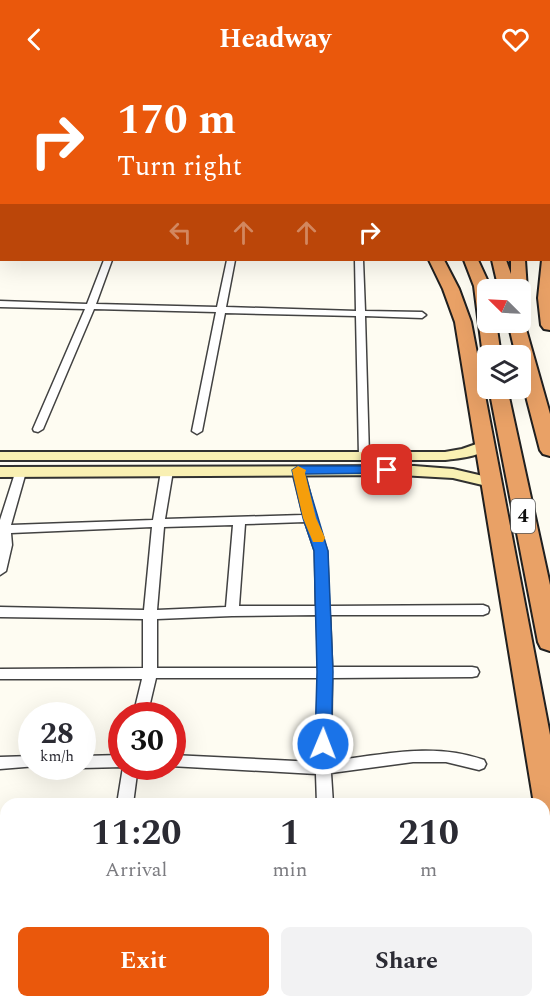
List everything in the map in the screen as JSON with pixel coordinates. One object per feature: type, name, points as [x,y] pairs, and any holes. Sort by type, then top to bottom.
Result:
[{"type":"highway","points":[[437,261],[452,289],[463,322],[547,798]]},
{"type":"highway","points":[[451,261],[490,345]]},
{"type":"highway","points":[[471,261],[482,286],[491,345]]},
{"type":"highway","points":[[499,261],[504,279]]},
{"type":"highway","points":[[518,261],[519,279]]},
{"type":"highway","points":[[550,261],[546,298],[550,326]]},
{"type":"highway","points":[[520,333],[550,450]]},
{"type":"highway","name":"4","points":[[500,399],[550,642]]},
{"type":"main road","points":[[0,456],[445,456],[465,453],[485,445]]},
{"type":"main road","points":[[0,472],[442,471],[467,474],[491,482]]},
{"type":"street","points":[[38,429],[108,261]]},
{"type":"street","points":[[197,431],[231,261]]},
{"type":"street","points":[[359,261],[364,456]]},
{"type":"street","points":[[0,304],[422,315]]},
{"type":"street","points":[[298,470],[321,551],[325,672],[325,798]]},
{"type":"street","points":[[143,702],[150,673],[150,615],[158,525],[167,471]]},
{"type":"street","points":[[0,571],[6,546],[4,524],[11,508],[20,472]]},
{"type":"street","points":[[4,524],[158,525],[310,518]]},
{"type":"street","points":[[232,611],[239,521]]},
{"type":"street","points":[[0,612],[150,615],[232,611],[483,610]]},
{"type":"street","points":[[0,674],[472,672]]},
{"type":"street","points":[[186,762],[323,768],[413,756],[446,756],[479,764]]},
{"type":"street","points":[[0,763],[18,762]]},
{"type":"street","points":[[126,798],[129,780]]},
{"type":"slow traffic","points":[[300,470],[298,470],[310,518],[318,538]]},
{"type":"route","points":[[323,744],[325,672],[321,551],[298,470],[387,470]]}]
